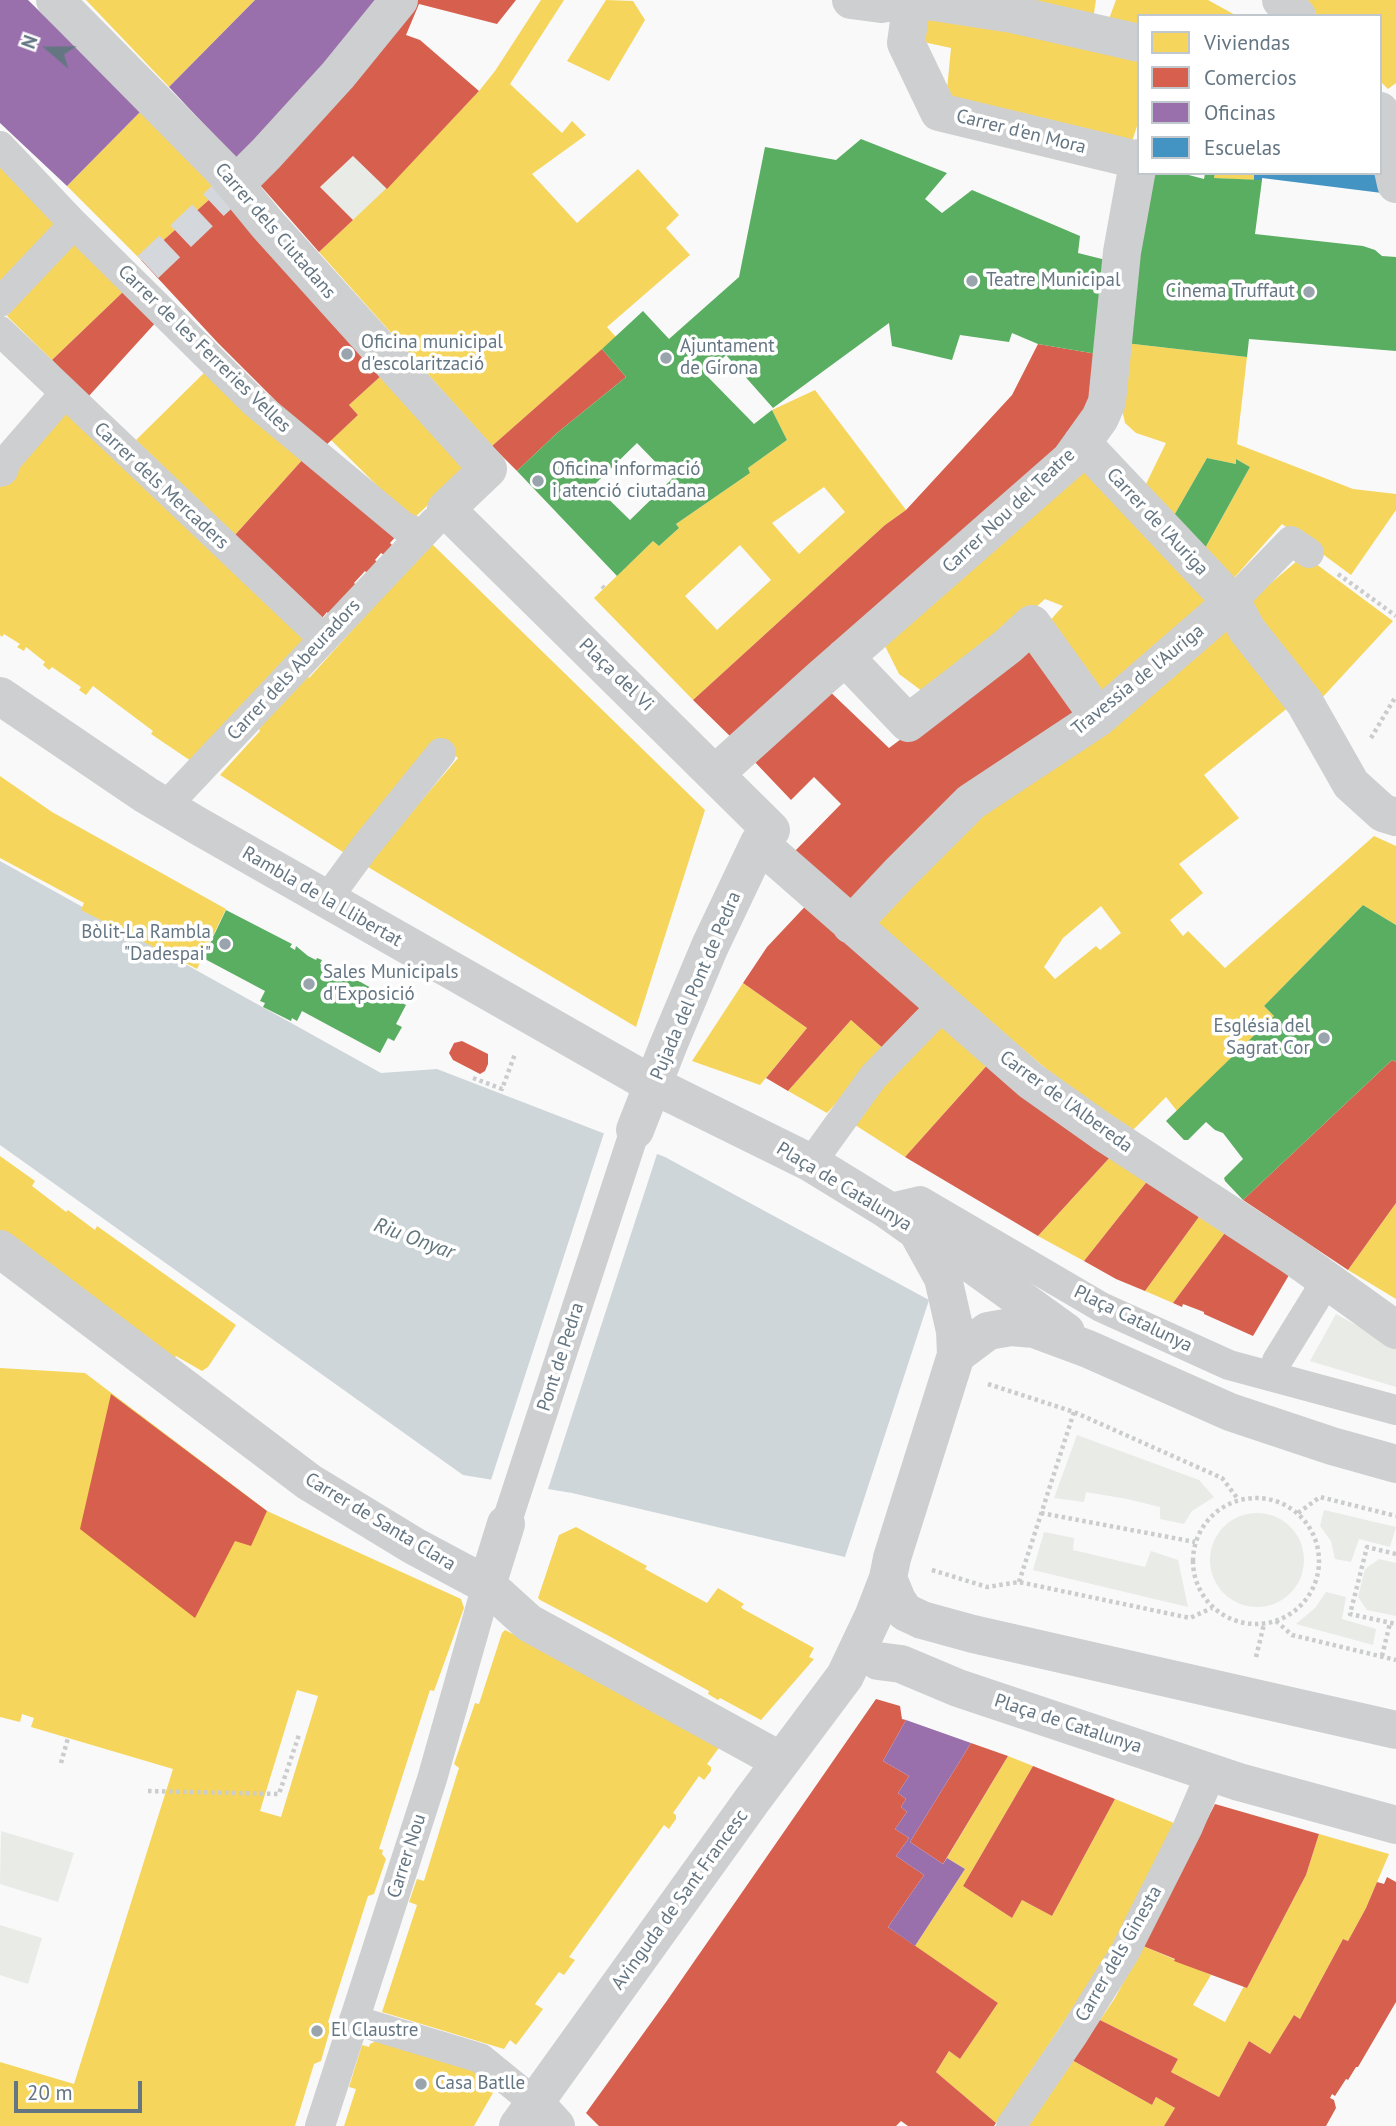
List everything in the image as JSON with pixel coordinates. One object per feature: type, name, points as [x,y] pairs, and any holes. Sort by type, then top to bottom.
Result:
[{"type":"street","name":"Carrer dels Ciutadans","points":[[55,0],[222,169],[229,190],[276,234],[488,469],[434,521]]},
{"type":"street","points":[[229,190],[338,75],[399,0]]},
{"type":"street","points":[[851,0],[881,4],[905,0]]},
{"type":"street","name":"Carrer d'en Mora","points":[[912,0],[906,43],[939,112],[1137,159]]},
{"type":"street","points":[[921,0],[1012,14],[1137,43]]},
{"type":"street","points":[[1282,0],[1295,14]]},
{"type":"street","points":[[1382,120],[1396,184]]},
{"type":"street","name":"Carrer de les Ferreries Velles","points":[[0,146],[74,224],[140,274],[255,403],[404,527],[434,521]]},
{"type":"street","name":"Carrer Nou del Teatre","points":[[715,774],[1070,460],[1100,418],[1107,402],[1122,252],[1137,165]]},
{"type":"street","points":[[0,302],[74,224]]},
{"type":"street","name":"Carrer dels Mercaders","points":[[0,331],[324,639]]},
{"type":"street","points":[[0,468],[64,394]]},
{"type":"street","name":"Carrer de l'Auriga","points":[[1082,443],[1231,602],[1247,630],[1305,703],[1351,784],[1384,813],[1396,817]]},
{"type":"street","name":"Carrer dels Abeuradors","points":[[166,806],[434,521]]},
{"type":"street","name":"Plaça del Vi","points":[[434,521],[715,774],[771,830],[760,843]]},
{"type":"street","name":"Travessia de l'Auriga","points":[[851,925],[971,802],[1098,716],[1231,602],[1291,541],[1309,553]]},
{"type":"street","points":[[845,657],[908,723],[1008,646],[1032,624],[1098,716]]},
{"type":"street","name":"Rambla de la Llibertat","points":[[0,696],[166,806],[653,1084]]},
{"type":"street","points":[[327,899],[365,847],[442,753]]},
{"type":"street","name":"Carrer de l'Albereda","points":[[760,843],[1031,1081],[1396,1329]]},
{"type":"street","name":"Pujada del Pont de Pedra","points":[[635,1130],[710,946],[760,843]]},
{"type":"street","points":[[811,1163],[873,1077],[943,1005]]},
{"type":"street","name":"Plaça de Catalunya","points":[[653,1084],[811,1163],[886,1209],[917,1231],[943,1278],[955,1331],[956,1355],[895,1546],[888,1578],[873,1617],[861,1668],[901,1664],[958,1688],[1211,1773],[1340,1812],[1396,1825]]},
{"type":"street","name":"Pont de Pedra","points":[[487,1585],[635,1130]]},
{"type":"street","name":"Plaça Catalunya","points":[[886,1209],[920,1201],[1101,1307],[1218,1359],[1294,1383],[1396,1410]]},
{"type":"street","points":[[917,1231],[989,1275],[1088,1349]]},
{"type":"street","name":"Carrer de Santa Clara","points":[[3,1264],[309,1482],[414,1546],[487,1585],[529,1623],[781,1762]]},
{"type":"street","points":[[1276,1361],[1327,1280]]},
{"type":"street","points":[[956,1355],[988,1331],[1011,1326],[1034,1329],[1088,1349],[1230,1412],[1396,1464]]},
{"type":"street","points":[[888,1578],[905,1612],[922,1620],[973,1634],[1396,1730]]},
{"type":"street","name":"Carrer Nou","points":[[320,2126],[432,1779],[487,1585]]},
{"type":"street","points":[[861,1668],[973,1634]]},
{"type":"street","name":"Avinguda de Sant Francesc","points":[[536,2118],[781,1762],[861,1668]]},
{"type":"street","name":"Carrer dels Ginesta","points":[[1011,2126],[1125,1952],[1187,1829],[1211,1773]]},
{"type":"street","points":[[354,2020],[480,2058],[536,2118]]},
{"type":"path","points":[[1309,553],[1396,616]]},
{"type":"path","points":[[1378,727],[1396,695]]},
{"type":"path","points":[[473,1077],[502,1089],[515,1054]]},
{"type":"path","points":[[987,1384],[1074,1412],[1222,1478],[1238,1499]]},
{"type":"path","points":[[1018,1582],[1074,1412]]},
{"type":"path","points":[[1298,1513],[1320,1497],[1322,1485]]},
{"type":"path","points":[[1259,1497],[1280,1502],[1298,1513],[1311,1530],[1318,1550],[1318,1571],[1312,1590],[1300,1606],[1284,1618],[1264,1624],[1244,1624],[1227,1618],[1212,1608],[1201,1594],[1194,1577],[1192,1560],[1195,1542],[1204,1523],[1219,1508],[1238,1499],[1259,1497]]},
{"type":"path","points":[[1320,1497],[1396,1516]]},
{"type":"path","points":[[1041,1513],[1195,1542]]},
{"type":"path","points":[[1382,1656],[1393,1624],[1350,1614],[1367,1547],[1396,1554]]},
{"type":"path","points":[[926,1568],[987,1587],[1018,1582],[1190,1618],[1212,1608]]},
{"type":"path","points":[[1275,1620],[1292,1635],[1396,1660]]},
{"type":"path","points":[[148,1791],[279,1794],[299,1735]]},
{"type":"path","points":[[61,1763],[68,1738]]},
{"type":"shaded area","points":[[353,156],[387,189],[353,220],[320,187]]},
{"type":"shaded area","points":[[1336,1314],[1396,1347],[1396,1387],[1310,1361]]},
{"type":"shaded area","points":[[1077,1435],[1199,1480],[1214,1497],[1192,1511],[1184,1524],[1160,1519],[1160,1507],[1127,1499],[1086,1492],[1084,1502],[1054,1498]]},
{"type":"shaded area","points":[[1324,1510],[1396,1527],[1390,1547],[1359,1539],[1351,1562],[1335,1559],[1331,1541],[1320,1526]]},
{"type":"shaded area","points":[[1257,1513],[1275,1516],[1290,1527],[1301,1542],[1304,1560],[1301,1578],[1290,1593],[1275,1604],[1257,1607],[1239,1604],[1224,1593],[1213,1578],[1210,1560],[1213,1542],[1224,1527],[1239,1516]]},
{"type":"shaded area","points":[[1044,1532],[1074,1538],[1073,1550],[1145,1567],[1151,1551],[1178,1560],[1188,1607],[1033,1570]]},
{"type":"shaded area","points":[[1379,1559],[1396,1563],[1396,1616],[1367,1610],[1358,1597],[1365,1569]]},
{"type":"shaded area","points":[[1326,1592],[1346,1597],[1342,1619],[1376,1629],[1373,1645],[1296,1624],[1315,1608]]},
{"type":"shaded area","points":[[1,1831],[74,1853],[58,1902],[0,1884]]},
{"type":"shaded area","points":[[0,1925],[42,1938],[28,1984],[0,1975]]},
{"type":"water","name":"Riu Onyar","points":[[0,861],[381,1073],[437,1069],[665,1157],[929,1300],[845,1557],[572,1493],[463,1475],[0,1145]]},
{"type":"pier","points":[[605,1130],[658,1151],[547,1492],[490,1483]]},
{"type":"building: Viviendas","points":[[86,0],[255,0],[169,87]]},
{"type":"building: Viviendas","points":[[541,0],[564,0],[510,84],[562,133],[572,121],[586,135],[532,174],[577,223],[638,169],[679,215],[666,228],[690,255],[607,327],[616,337],[492,446],[319,252],[393,182],[479,91]]},
{"type":"building: Viviendas","points":[[606,0],[633,1],[645,20],[609,81],[567,61]]},
{"type":"building: Viviendas","points":[[1020,0],[1096,0],[1093,19]]},
{"type":"building: Viviendas","points":[[1116,0],[1208,0],[1233,14],[1137,14],[1137,27],[1109,19]]},
{"type":"building: Viviendas","points":[[1303,0],[1396,0],[1396,83],[1388,89],[1382,83],[1382,14],[1316,14]]},
{"type":"building: Viviendas","points":[[922,8],[1137,56],[1137,126],[1129,151],[946,100],[951,48],[914,40]]},
{"type":"building: Viviendas","points":[[141,111],[219,191],[141,260],[67,186]]},
{"type":"building: Viviendas","points":[[0,164],[66,223],[0,293]]},
{"type":"building: Viviendas","points":[[1215,175],[1254,175],[1254,180],[1214,178]]},
{"type":"building: Viviendas","points":[[73,240],[126,289],[52,360],[7,316]]},
{"type":"building: Viviendas","points":[[1125,343],[1247,357],[1237,444],[1353,489],[1396,494],[1396,510],[1351,575],[1282,524],[1233,579],[1204,550],[1250,467],[1236,459],[1236,464],[1207,458],[1172,519],[1145,486],[1166,443],[1136,433],[1125,423],[1122,409]]},
{"type":"building: Viviendas","points":[[209,368],[304,458],[235,535],[136,440]]},
{"type":"building: Viviendas","points":[[382,375],[465,470],[412,520],[331,440],[358,415],[349,405]]},
{"type":"building: Viviendas","points":[[815,390],[906,510],[885,525],[693,700],[594,598],[653,541],[659,546],[679,528],[676,524],[750,473],[748,468],[787,440],[772,410]],"holes":[[[824,487],[845,512],[799,554],[772,523]],[[740,545],[771,580],[717,630],[685,596]]]},
{"type":"building: Viviendas","points":[[65,408],[307,636],[191,761],[151,734],[153,731],[93,686],[86,695],[79,690],[81,687],[52,667],[49,670],[43,665],[45,662],[26,647],[24,651],[17,647],[20,644],[4,634],[2,637],[0,635],[0,480]]},
{"type":"building: Viviendas","points":[[1087,458],[1213,597],[1103,698],[1046,625],[1063,606],[1045,599],[1005,635],[926,694],[899,674],[881,638]]},
{"type":"building: Viviendas","points":[[431,543],[705,810],[636,1027],[368,867],[367,864],[458,758],[437,739],[351,857],[220,775],[306,674],[309,678]]},
{"type":"building: Viviendas","points":[[1304,555],[1393,621],[1320,700],[1244,606]]},
{"type":"building: Viviendas","points":[[1229,617],[1295,702],[1204,775],[1239,818],[1179,864],[1203,893],[1170,920],[1183,936],[1188,931],[1225,968],[1374,836],[1396,846],[1396,925],[1363,905],[1264,1006],[1274,1016],[1177,1111],[1166,1097],[1131,1129],[1092,1108],[866,915],[907,871]],"holes":[[[1101,906],[1121,933],[1100,950],[1096,946],[1055,979],[1044,967],[1063,938]]]},
{"type":"building: Viviendas","points":[[0,776],[52,812],[226,909],[197,969],[81,910],[84,903],[0,858]]},
{"type":"building: Viviendas","points":[[743,983],[807,1028],[760,1085],[692,1061]]},
{"type":"building: Viviendas","points":[[940,1015],[990,1062],[905,1157],[852,1123]]},
{"type":"building: Viviendas","points":[[851,1020],[885,1050],[827,1113],[788,1091]]},
{"type":"building: Viviendas","points":[[1112,1155],[1149,1179],[1084,1261],[1038,1236]]},
{"type":"building: Viviendas","points":[[0,1156],[35,1181],[32,1186],[66,1212],[68,1210],[95,1230],[97,1226],[236,1325],[208,1367],[202,1371],[176,1356],[174,1359],[0,1230]]},
{"type":"building: Viviendas","points":[[1396,1203],[1396,1299],[1348,1270]]},
{"type":"building: Viviendas","points":[[1201,1214],[1227,1230],[1173,1303],[1145,1291]]},
{"type":"building: Viviendas","points":[[0,1368],[85,1373],[267,1511],[461,1599],[464,1608],[434,1691],[430,1690],[379,1849],[383,1850],[382,1854],[386,1859],[374,1894],[368,1896],[328,2022],[331,2026],[321,2061],[314,2064],[295,2126],[0,2126],[0,2062],[74,2084],[173,1769],[31,1727],[34,1718],[22,1714],[20,1722],[0,1717]],"holes":[[[297,1690],[318,1696],[281,1817],[260,1811]]]},
{"type":"building: Viviendas","points":[[576,1527],[707,1603],[718,1588],[744,1604],[741,1607],[743,1609],[814,1648],[809,1657],[814,1659],[761,1720],[720,1698],[718,1700],[708,1694],[709,1691],[538,1598],[559,1535]]},
{"type":"building: Viviendas","points":[[505,1630],[724,1741],[707,1764],[711,1771],[704,1780],[699,1776],[673,1813],[676,1819],[669,1829],[664,1825],[569,1957],[575,1960],[564,1975],[559,1972],[535,2004],[543,2009],[516,2045],[510,2040],[504,2049],[382,2012],[417,1905],[409,1902],[417,1879],[424,1881],[459,1768],[454,1764]]},
{"type":"building: Viviendas","points":[[1008,1756],[1033,1766],[963,1886],[1012,1918],[1022,1900],[1052,1916],[1115,1799],[1174,1823],[1113,1948],[996,2123],[936,2072],[949,2051],[960,2059],[998,2003],[915,1946],[965,1869],[947,1858]]},
{"type":"building: Viviendas","points":[[1319,1834],[1389,1854],[1366,1908],[1348,1941],[1343,1939],[1300,2019],[1294,2015],[1270,2054],[1249,2041],[1219,2097],[1171,2072],[1178,2059],[1100,2020],[1143,1946],[1211,1975],[1193,2005],[1225,2022],[1244,1986],[1247,1988],[1306,1875]]},
{"type":"building: Viviendas","name":"Casa Batlle","points":[[376,2041],[485,2072],[494,2091],[474,2126],[344,2126],[356,2089],[349,2087],[362,2045],[369,2047]]},
{"type":"building: Viviendas","points":[[1072,2060],[1152,2105],[1156,2097],[1175,2108],[1164,2126],[1026,2126]]},
{"type":"building: Comercios","points":[[415,0],[516,0],[497,24],[419,4],[406,35],[420,40],[479,91],[387,189],[353,156],[320,187],[353,220],[319,252],[260,185]]},
{"type":"building: Comercios","points":[[219,191],[382,375],[349,405],[358,415],[323,448],[218,343],[141,260]]},
{"type":"building: Comercios","points":[[125,290],[158,320],[88,397],[52,360]]},
{"type":"building: Comercios","points":[[1038,344],[1103,355],[1077,437],[735,741],[693,700],[885,525],[906,510],[1012,395]]},
{"type":"building: Comercios","points":[[602,349],[626,377],[557,433],[517,471],[492,446]]},
{"type":"building: Comercios","points":[[304,458],[398,534],[384,555],[381,553],[375,560],[377,562],[354,583],[356,585],[329,615],[327,612],[322,618],[235,535]]},
{"type":"building: Comercios","points":[[1030,643],[1086,711],[866,915],[795,851],[841,804],[814,777],[791,800],[751,758],[823,685],[889,748]]},
{"type":"building: Comercios","points":[[814,897],[924,1003],[885,1050],[851,1020],[788,1091],[766,1078],[807,1028],[743,983],[767,947]]},
{"type":"building: Comercios","points":[[462,1041],[488,1054],[485,1071],[480,1074],[453,1060],[449,1053],[454,1043]]},
{"type":"building: Comercios","points":[[1392,1060],[1396,1062],[1396,1203],[1348,1270],[1243,1200]]},
{"type":"building: Comercios","points":[[990,1062],[1112,1155],[1038,1236],[905,1157]]},
{"type":"building: Comercios","points":[[1149,1179],[1201,1214],[1145,1291],[1084,1261]]},
{"type":"building: Comercios","points":[[1227,1230],[1292,1270],[1253,1336],[1204,1312],[1173,1303]]},
{"type":"building: Comercios","points":[[111,1394],[267,1511],[251,1546],[235,1541],[195,1618],[80,1529]]},
{"type":"building: Comercios","points":[[876,1699],[900,1706],[902,1719],[906,1720],[883,1761],[909,1776],[898,1793],[906,1799],[901,1807],[907,1812],[895,1829],[909,1838],[896,1856],[924,1875],[888,1927],[998,2003],[960,2059],[949,2051],[936,2072],[996,2123],[994,2126],[908,2126],[901,2121],[896,2126],[599,2126],[586,2113]]},
{"type":"building: Comercios","points":[[971,1743],[1008,1756],[943,1864],[910,1842]]},
{"type":"building: Comercios","points":[[1033,1766],[1115,1799],[1052,1916],[1022,1900],[1012,1918],[963,1886]]},
{"type":"building: Comercios","points":[[1215,1804],[1319,1834],[1306,1875],[1247,1988],[1174,1961],[1175,1959],[1143,1946]]},
{"type":"building: Comercios","points":[[1387,1877],[1396,1882],[1396,2002],[1358,2067],[1335,2096],[1332,2094],[1330,2098],[1334,2100],[1336,2108],[1326,2126],[1164,2126],[1175,2108],[1156,2097],[1152,2105],[1072,2060],[1100,2020],[1178,2059],[1171,2072],[1219,2097],[1249,2041],[1270,2054],[1294,2015],[1300,2019],[1343,1939],[1348,1941],[1377,1882],[1384,1884]]},
{"type":"building: Oficinas","points":[[0,0],[28,0],[141,111],[67,186],[0,123]]},
{"type":"building: Oficinas","points":[[255,0],[386,0],[245,168],[169,87]]},
{"type":"building: Oficinas","points":[[906,1720],[971,1743],[910,1842],[943,1864],[947,1858],[965,1869],[915,1946],[888,1927],[924,1875],[896,1856],[909,1838],[895,1829],[907,1812],[901,1807],[906,1799],[898,1793],[909,1776],[883,1761]]},
{"type":"building: Escuelas","points":[[1254,175],[1376,175],[1382,193],[1262,178],[1254,180]]},
{"type":"building: Público","name":"Ajuntament de Girona","points":[[861,139],[947,173],[925,199],[942,213],[972,190],[1080,236],[1078,253],[1114,262],[1103,355],[1038,344],[1012,333],[1009,342],[960,335],[952,360],[892,346],[889,323],[773,408],[726,355],[706,375],[754,424],[772,410],[787,440],[748,468],[750,473],[676,524],[679,528],[659,546],[653,541],[617,576],[517,471],[557,433],[626,377],[602,349],[643,311],[669,339],[739,277],[765,147],[836,160]],"holes":[[[637,443],[672,479],[630,520],[594,485]]]},
{"type":"building: Público","name":"Cinema Truffaut","points":[[1145,175],[1189,175],[1204,179],[1205,175],[1215,175],[1214,178],[1262,180],[1255,234],[1363,246],[1382,256],[1396,257],[1396,351],[1249,339],[1247,357],[1125,343]]},
{"type":"building: Público","points":[[1207,458],[1236,464],[1236,459],[1250,467],[1204,550],[1172,519]]},
{"type":"building: Público","name":"Església del Sagrat Cor","points":[[1363,905],[1396,925],[1396,1062],[1392,1060],[1243,1200],[1224,1178],[1243,1159],[1223,1133],[1206,1122],[1188,1140],[1184,1140],[1166,1121],[1274,1016],[1264,1006]]},
{"type":"building: Público","name":"Sales Municipals d'Exposició","points":[[226,910],[292,944],[290,947],[295,950],[296,946],[308,956],[322,960],[320,964],[325,967],[327,963],[393,998],[392,1000],[406,1005],[396,1024],[402,1027],[394,1041],[388,1038],[380,1053],[302,1011],[297,1021],[292,1018],[291,1021],[263,1007],[265,1003],[260,1001],[265,991],[203,958]]},
{"type":"tunnel","points":[[148,267],[223,196]]},
{"type":"place","name":"Teatre Municipal","points":[[972,281]]},
{"type":"place","name":"Cinema Truffaut","points":[[1309,292]]},
{"type":"place","name":"Oficina municipal d'escolarització","points":[[347,354]]},
{"type":"place","name":"Ajuntament de Girona","points":[[666,358]]},
{"type":"place","name":"Oficina informació i atenció ciutadana","points":[[538,481]]},
{"type":"place","name":"Bòlit-La Rambla \"Dadespai\"","points":[[225,944]]},
{"type":"place","name":"Sales Municipals d'Exposició","points":[[309,984]]},
{"type":"place","name":"Església del Sagrat Cor","points":[[1324,1038]]},
{"type":"place","name":"El Claustre","points":[[317,2031]]},
{"type":"place","name":"Casa Batlle","points":[[421,2084]]}]
